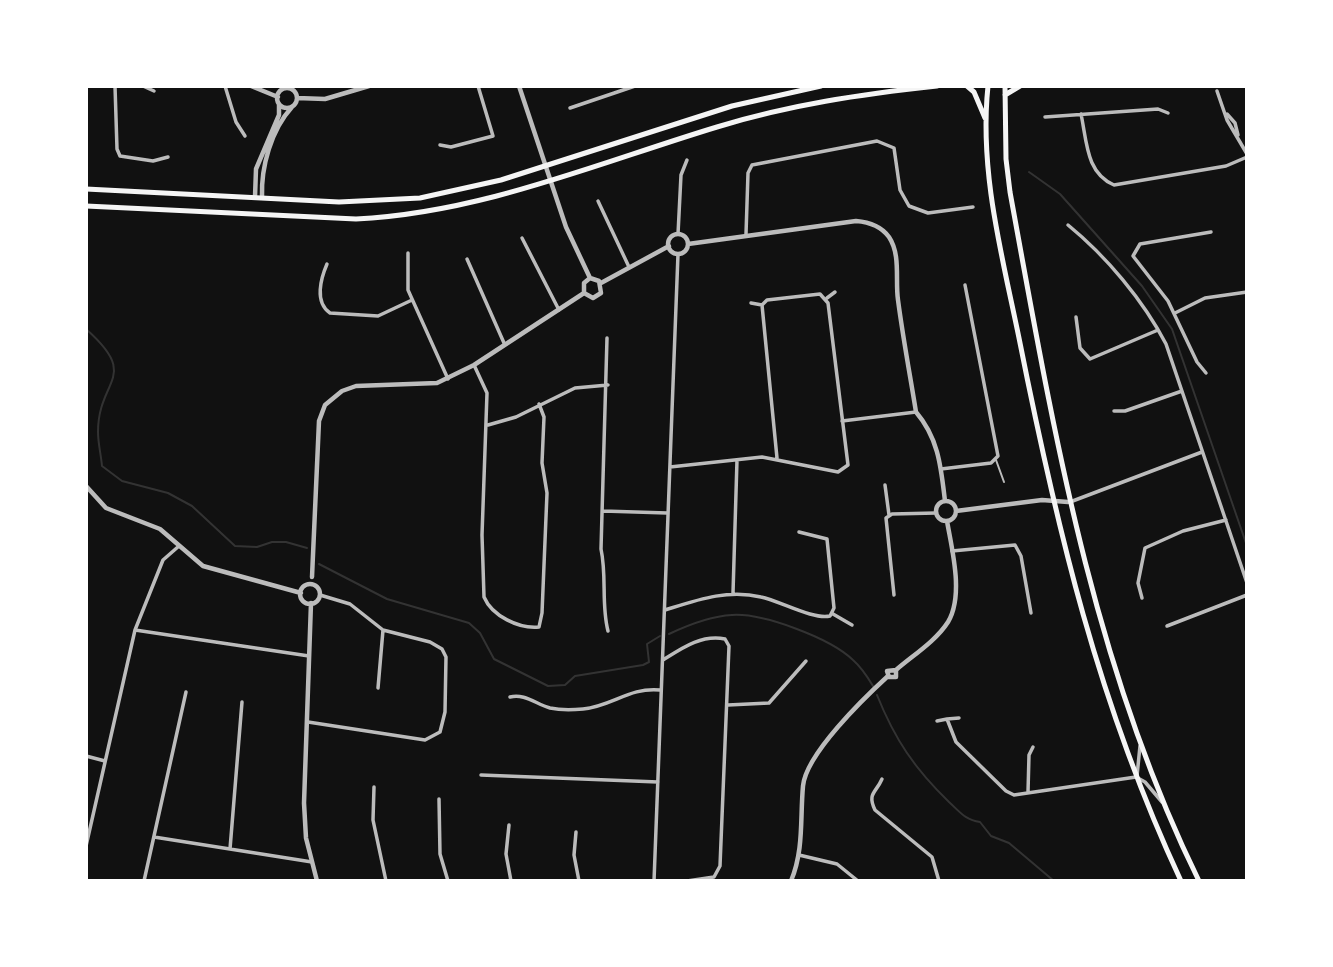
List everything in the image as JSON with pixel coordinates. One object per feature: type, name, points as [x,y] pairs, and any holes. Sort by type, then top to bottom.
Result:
[{"type":"main road","points":[[86,189],[339,202],[420,198],[494,181],[732,106],[821,86]]},
{"type":"main road","points":[[86,206],[356,219],[399,217],[482,201],[718,127],[792,107],[937,86]]},
{"type":"main road","points":[[967,86],[974,92],[986,121]]},
{"type":"main road","points":[[988,86],[986,121],[991,201],[1051,500],[1100,679],[1136,777],[1181,881]]},
{"type":"main road","points":[[1005,86],[1006,159],[1010,192],[1068,502],[1100,624],[1140,744],[1199,881]]},
{"type":"main road","points":[[1005,95],[1020,86]]},
{"type":"street","points":[[115,86],[116,136],[120,156],[153,161],[168,157]]},
{"type":"street","points":[[143,86],[153,91]]},
{"type":"street","points":[[225,86],[236,122],[245,136]]},
{"type":"street","points":[[251,86],[278,97]]},
{"type":"street","points":[[297,98],[325,99],[369,86]]},
{"type":"street","points":[[440,145],[451,147],[492,136],[478,86]]},
{"type":"street","points":[[519,86],[566,227],[590,278],[601,283]]},
{"type":"street","points":[[570,108],[632,86]]},
{"type":"street","points":[[288,88],[296,92],[297,98],[281,123],[263,166],[258,197],[256,169],[279,114],[280,91],[288,88]]},
{"type":"street","points":[[1082,114],[1094,171],[1114,185],[1226,166],[1247,155],[1227,120],[1217,91]]},
{"type":"street","points":[[279,104],[292,107]]},
{"type":"street","points":[[1045,117],[1158,109],[1168,113]]},
{"type":"street","points":[[746,234],[748,173],[752,165],[877,141],[894,148],[900,190],[909,206],[928,213],[973,207]]},
{"type":"street","points":[[678,234],[681,175],[687,160]]},
{"type":"street","points":[[598,201],[629,267]]},
{"type":"street","points":[[688,244],[746,234],[802,230],[856,220],[872,223],[884,232],[894,248],[897,296],[916,412],[933,437],[942,469],[945,501]]},
{"type":"street","points":[[1068,225],[1083,237],[1147,311],[1158,330],[1182,391],[1247,583]]},
{"type":"street","points":[[1206,373],[1197,362],[1175,313],[1160,288],[1134,259],[1135,248],[1140,244],[1211,232]]},
{"type":"street","points":[[601,283],[668,246],[671,237],[678,234],[685,237],[688,244],[686,251],[678,254]]},
{"type":"street","points":[[522,238],[559,310]]},
{"type":"street","points":[[668,246],[678,254]]},
{"type":"street","points":[[408,253],[407,284],[412,300],[448,379]]},
{"type":"street","points":[[654,881],[678,254]]},
{"type":"street","points":[[467,259],[504,343]]},
{"type":"street","points":[[327,264],[322,276],[321,297],[322,305],[330,313],[378,316],[412,300]]},
{"type":"street","points":[[590,278],[583,285],[584,293],[590,298],[598,296],[602,290],[601,283]]},
{"type":"street","points":[[942,469],[996,460],[998,454],[965,285]]},
{"type":"street","points":[[827,298],[835,292]]},
{"type":"street","points":[[1175,313],[1205,298],[1247,292]]},
{"type":"street","points":[[311,584],[319,421],[325,405],[342,391],[356,386],[437,383],[448,379],[584,293]]},
{"type":"street","points":[[777,458],[762,305],[766,300],[820,294],[827,298]]},
{"type":"street","points":[[670,467],[777,458],[838,472],[843,470],[849,461],[827,298]]},
{"type":"street","points":[[751,303],[762,305]]},
{"type":"street","points":[[1076,317],[1080,348],[1090,359],[1158,330]]},
{"type":"street","points":[[607,338],[608,385],[601,550],[605,570],[604,615],[608,631]]},
{"type":"street","points":[[474,365],[487,393],[488,425],[482,535],[484,597],[488,605],[516,625],[539,627],[547,493],[542,463],[544,417],[538,404]]},
{"type":"street","points":[[488,425],[516,417],[575,388],[608,385]]},
{"type":"street","points":[[1114,411],[1125,411],[1182,391]]},
{"type":"street","points":[[842,421],[916,412]]},
{"type":"street","points":[[956,511],[1051,500],[1079,501],[1202,452]]},
{"type":"street","points":[[733,593],[737,460]]},
{"type":"street","points":[[884,485],[889,515],[885,523],[894,595]]},
{"type":"street","points":[[86,486],[106,508],[160,529],[203,566],[301,593]]},
{"type":"street","points":[[945,501],[952,504],[956,511],[953,518],[947,521],[940,519],[936,513],[938,504],[945,501]]},
{"type":"street","points":[[603,511],[668,513]]},
{"type":"street","points":[[889,515],[936,513]]},
{"type":"street","points":[[1142,598],[1138,583],[1144,548],[1183,531],[1226,520]]},
{"type":"street","points":[[791,881],[799,855],[803,783],[807,769],[821,747],[888,676],[895,677],[896,670],[949,620],[955,595],[947,521]]},
{"type":"street","points":[[799,532],[827,539],[833,614]]},
{"type":"street","points":[[952,551],[1015,545],[1021,556],[1031,613]]},
{"type":"street","points":[[86,846],[135,630],[163,560],[179,547]]},
{"type":"street","points":[[301,593],[305,586],[311,584],[318,587],[320,595]]},
{"type":"street","points":[[301,593],[305,602],[311,603]]},
{"type":"street","points":[[665,610],[733,593],[788,604],[820,617],[833,614],[852,625]]},
{"type":"street","points":[[317,881],[304,803],[311,603],[320,595]]},
{"type":"street","points":[[308,722],[425,740],[440,732],[445,712],[446,657],[442,649],[430,642],[383,629],[350,604],[320,595]]},
{"type":"street","points":[[1167,626],[1247,595]]},
{"type":"street","points":[[378,688],[383,629]]},
{"type":"street","points":[[135,630],[311,657]]},
{"type":"street","points":[[663,660],[693,642],[717,637],[725,639],[729,646],[720,866],[714,877],[687,881]]},
{"type":"street","points":[[728,705],[769,704],[806,661]]},
{"type":"street","points":[[510,697],[518,695],[552,708],[582,709],[604,705],[642,688],[660,690]]},
{"type":"street","points":[[144,881],[186,692]]},
{"type":"street","points":[[230,849],[242,702]]},
{"type":"street","points":[[937,721],[959,718]]},
{"type":"street","points":[[947,719],[956,742],[991,778],[1014,795],[1136,777],[1145,782],[1166,808]]},
{"type":"street","points":[[1136,777],[1140,769],[1140,744]]},
{"type":"street","points":[[1028,792],[1029,755],[1033,747]]},
{"type":"street","points":[[86,756],[105,761]]},
{"type":"street","points":[[481,775],[658,782]]},
{"type":"street","points":[[882,779],[873,790],[870,800],[875,810],[932,857],[939,881]]},
{"type":"street","points":[[374,787],[375,832],[386,881]]},
{"type":"street","points":[[439,799],[440,854],[447,881]]},
{"type":"street","points":[[509,825],[506,854],[511,881]]},
{"type":"street","points":[[576,832],[574,855],[579,881]]},
{"type":"street","points":[[154,837],[312,862]]},
{"type":"street","points":[[799,855],[837,864],[858,881]]},
{"type":"lane","points":[[996,460],[1004,482]]},
{"type":"waterway","points":[[1029,172],[1060,194],[1142,286],[1172,329],[1247,546]]},
{"type":"waterway","points":[[86,329],[102,345],[111,358],[114,369],[100,414],[98,436],[102,466],[122,481],[168,493],[192,506],[235,546],[257,547],[272,542],[286,542],[307,548]]},
{"type":"waterway","points":[[319,564],[387,599],[469,623],[480,633],[494,659],[548,686],[565,685],[575,676],[643,665],[649,662],[647,644],[660,636]]},
{"type":"waterway","points":[[669,634],[716,617],[745,615],[761,618],[796,628],[829,643],[853,660],[873,686]]},
{"type":"waterway","points":[[877,695],[899,740],[916,766],[937,790],[963,815],[980,822],[991,836],[1009,843],[1054,881]]}]
